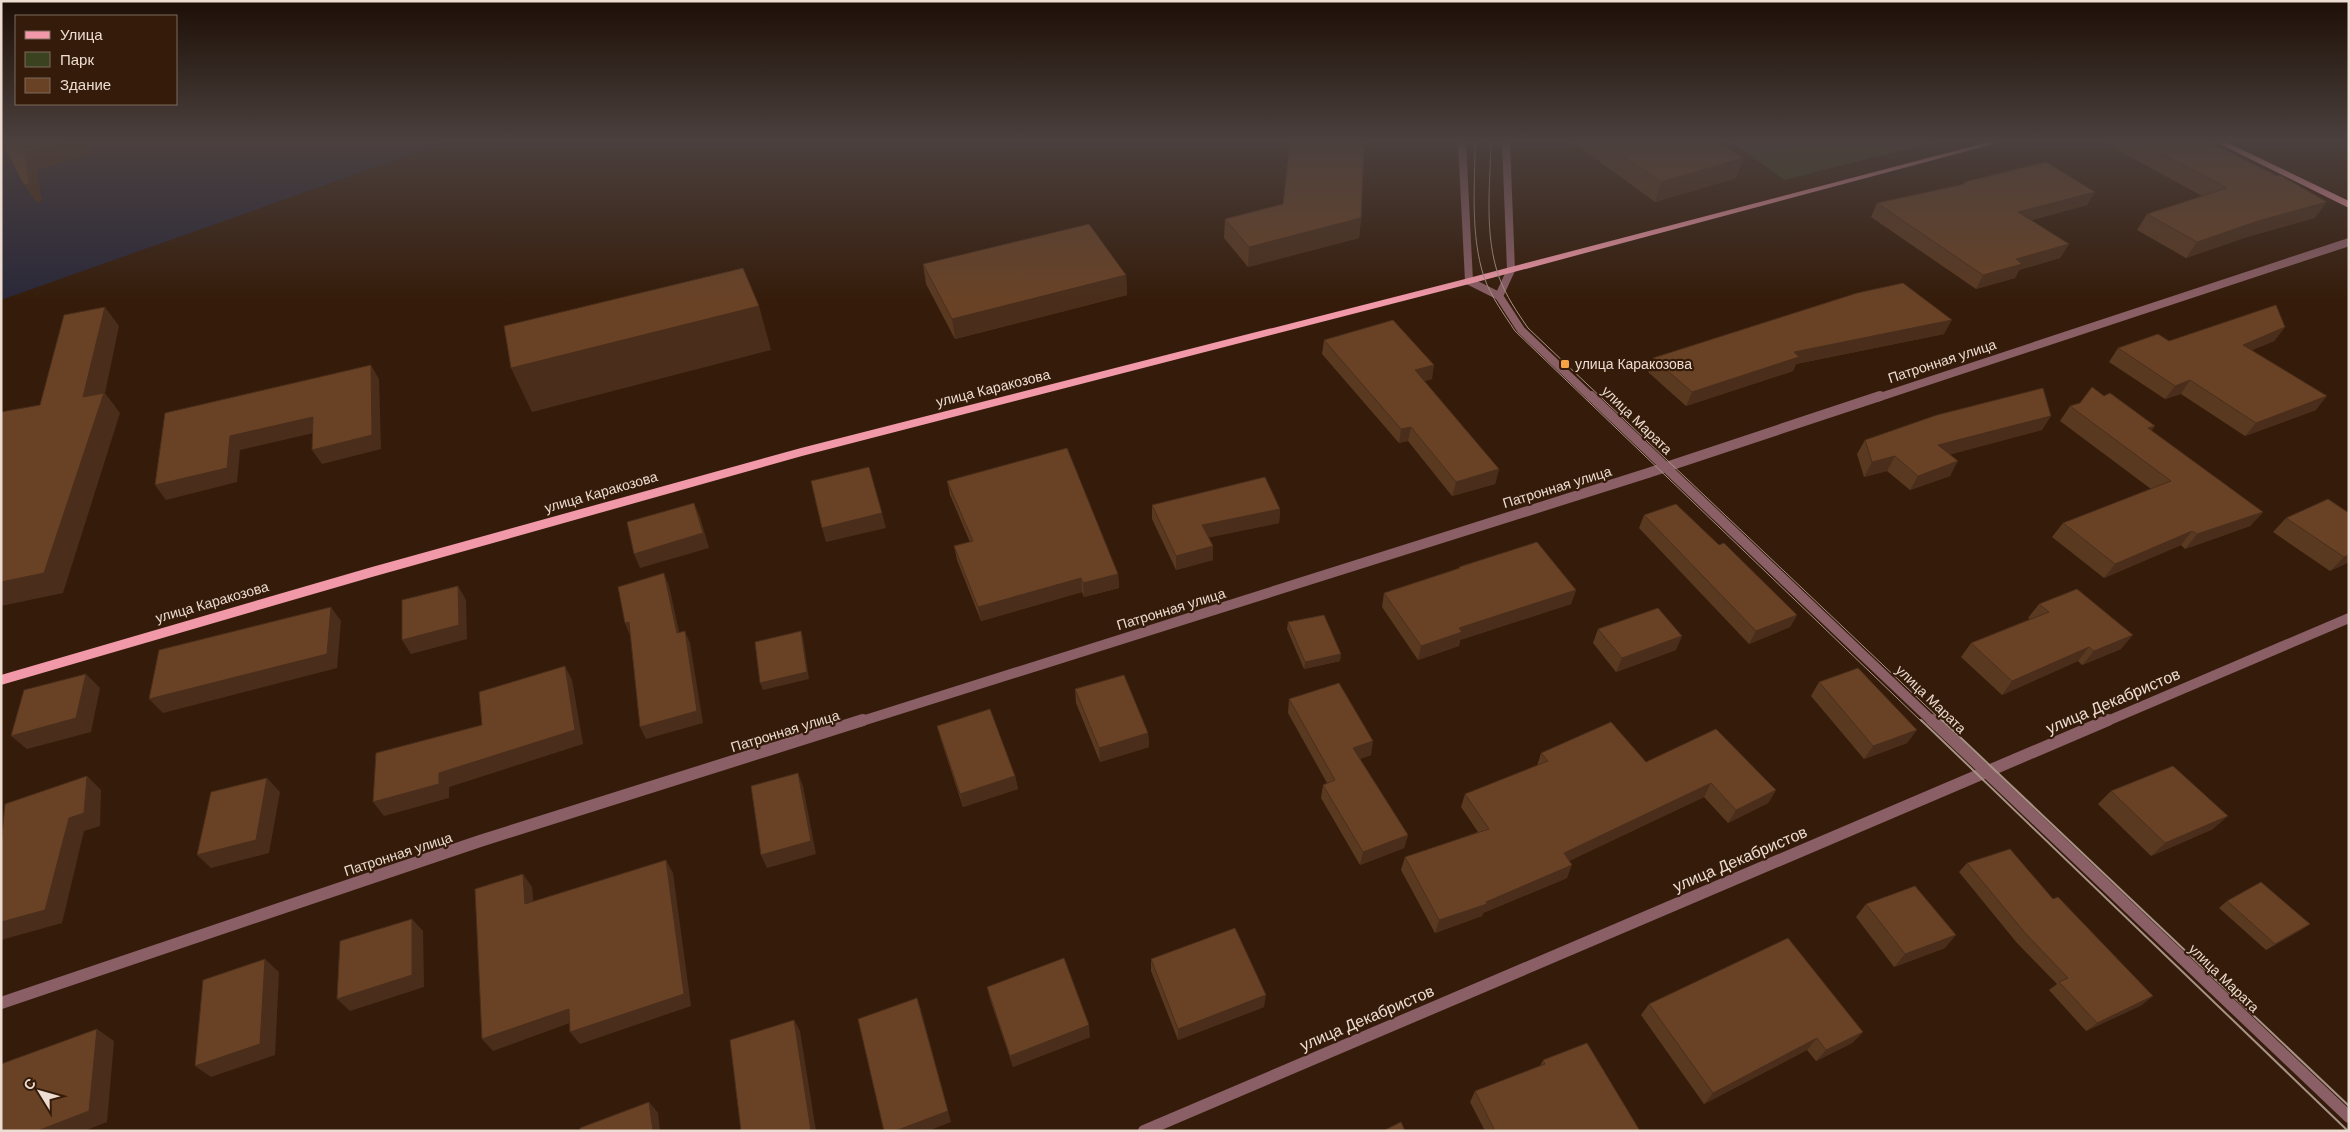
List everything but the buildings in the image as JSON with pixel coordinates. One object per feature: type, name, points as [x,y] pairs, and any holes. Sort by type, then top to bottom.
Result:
[{"type":"main road","name":"улица Каракозова","points":[[1,680],[372,572],[801,452],[1469,282],[1796,195]]},
{"type":"main road","points":[[2328,195],[2349,205]]},
{"type":"street","points":[[1465,195],[1469,282],[1499,296],[1511,270],[1508,195]]},
{"type":"street","name":"Патронная улица","points":[[1,1003],[480,841],[1665,467],[2349,242]]},
{"type":"street","name":"улица Марата","points":[[1499,296],[1521,330],[2349,1116]]},
{"type":"street","name":"улица Декабристов","points":[[1144,1131],[2349,618]]},
{"type":"shaded area","points":[[1,195],[298,195],[1,300]]},
{"type":"tram line","points":[[1474,195],[1477,244],[1484,277],[1498,305],[1515,331],[1922,722]]},
{"type":"tram line","points":[[1489,195],[1491,245],[1494,261],[1505,291],[1528,328],[1943,722]]},
{"type":"tram line","points":[[1921,720],[2348,1131]]},
{"type":"tram line","points":[[1942,720],[2349,1106]]},
{"type":"place","name":"улица Каракозова","points":[[1565,364]]}]
